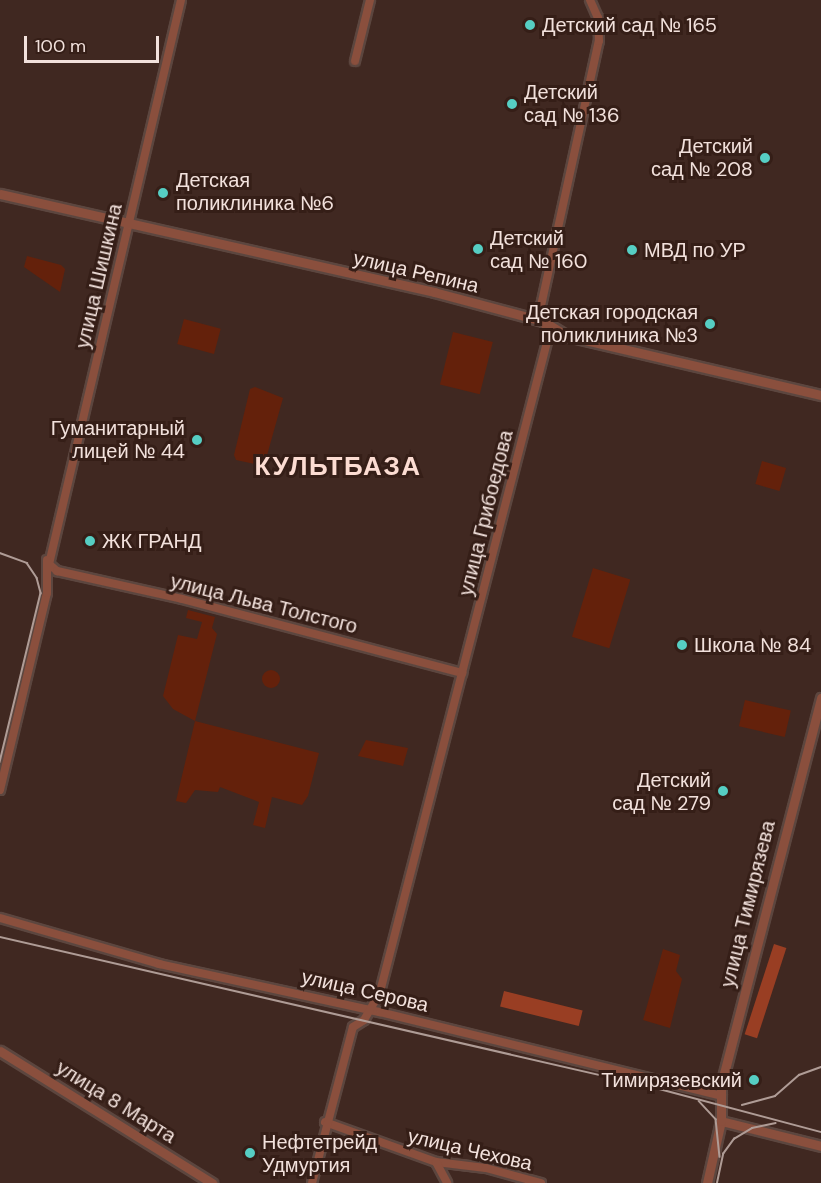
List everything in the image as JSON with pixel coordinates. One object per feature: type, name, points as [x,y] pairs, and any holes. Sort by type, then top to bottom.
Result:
[{"type":"street","name":"улица Шишкина","points":[[0,790],[47,593],[48,558],[181,0]]},
{"type":"street","points":[[355,61],[370,0]]},
{"type":"street","name":"улица Грибоедова","points":[[325,1122],[353,1027],[364,1020],[380,992],[548,338],[541,306],[597,57],[598,18],[590,0]]},
{"type":"street","name":"улица Репина","points":[[0,194],[128,225],[434,292],[543,321],[567,336],[821,396]]},
{"type":"street","name":"улица Льва Толстого","points":[[48,558],[57,571],[193,602],[462,673]]},
{"type":"street","name":"улица Тимирязева","points":[[707,1183],[721,1121],[722,1085],[759,929],[821,698]]},
{"type":"street","name":"улица Серова","points":[[0,918],[159,964],[368,1010],[722,1096]]},
{"type":"street","name":"улица 8 Марта","points":[[0,1051],[212,1183]]},
{"type":"street","points":[[721,1121],[821,1146]]},
{"type":"street","points":[[312,1183],[325,1122]]},
{"type":"street","name":"улица Чехова","points":[[325,1122],[436,1162],[486,1168],[541,1183]]},
{"type":"street","points":[[436,1162],[447,1183]]},
{"type":"shaded area","points":[[27,256],[61,265],[65,269],[60,292],[24,267]]},
{"type":"shaded area","points":[[184,319],[221,329],[214,354],[177,344]]},
{"type":"shaded area","points":[[453,332],[493,342],[480,394],[440,384]]},
{"type":"shaded area","points":[[255,387],[283,398],[264,466],[236,460],[234,455],[250,389]]},
{"type":"shaded area","points":[[762,461],[786,468],[779,491],[755,484]]},
{"type":"shaded area","points":[[593,568],[630,579],[609,648],[572,637]]},
{"type":"shaded area","points":[[188,610],[215,617],[212,628],[217,634],[195,721],[173,709],[163,696],[178,635],[197,639],[202,622],[186,618]]},
{"type":"shaded area","points":[[271,670],[277,673],[280,679],[277,685],[271,688],[265,685],[262,679],[265,673]]},
{"type":"shaded area","points":[[745,700],[791,711],[785,737],[739,726]]},
{"type":"shaded area","points":[[195,721],[319,753],[308,796],[302,805],[272,797],[265,828],[253,825],[259,802],[220,787],[218,792],[195,790],[186,803],[176,801]]},
{"type":"shaded area","points":[[366,740],[408,748],[403,766],[358,756]]},
{"type":"shaded area","points":[[774,944],[786,948],[757,1038],[745,1034]]},
{"type":"shaded area","points":[[663,949],[680,955],[676,971],[682,979],[670,1028],[643,1020]]},
{"type":"shaded area","points":[[504,991],[583,1011],[579,1026],[500,1007]]},
{"type":"tram line","points":[[0,553],[27,563],[37,578],[41,593],[0,762]]},
{"type":"tram line","points":[[0,937],[652,1087],[821,1132]]},
{"type":"tram line","points":[[742,1105],[775,1096],[799,1075],[821,1067]]},
{"type":"tram line","points":[[699,1101],[716,1119],[720,1157]]},
{"type":"tram line","points":[[717,1183],[723,1154],[734,1139],[752,1128],[775,1123]]},
{"type":"place","name":"Детский сад № 165","points":[[530,25]]},
{"type":"place","name":"Детский сад № 136","points":[[512,104]]},
{"type":"place","name":"Детский сад № 208","points":[[765,158]]},
{"type":"place","name":"Детская поликлиника №6","points":[[163,193]]},
{"type":"place","name":"Детский сад № 160","points":[[478,249]]},
{"type":"place","name":"МВД по УР","points":[[632,250]]},
{"type":"place","name":"Детская городская поликлиника №3","points":[[710,324]]},
{"type":"place","name":"Гуманитарный лицей № 44","points":[[197,440]]},
{"type":"place","name":"ЖК ГРАНД","points":[[90,541]]},
{"type":"place","name":"Школа № 84","points":[[682,645]]},
{"type":"place","name":"Детский сад № 279","points":[[723,791]]},
{"type":"place","name":"Тимирязевский","points":[[754,1080]]},
{"type":"place","name":"Нефтетрейд Удмуртия","points":[[250,1153]]},
{"type":"district","name":"КУЛЬТБАЗА","points":[[338,467]]}]
